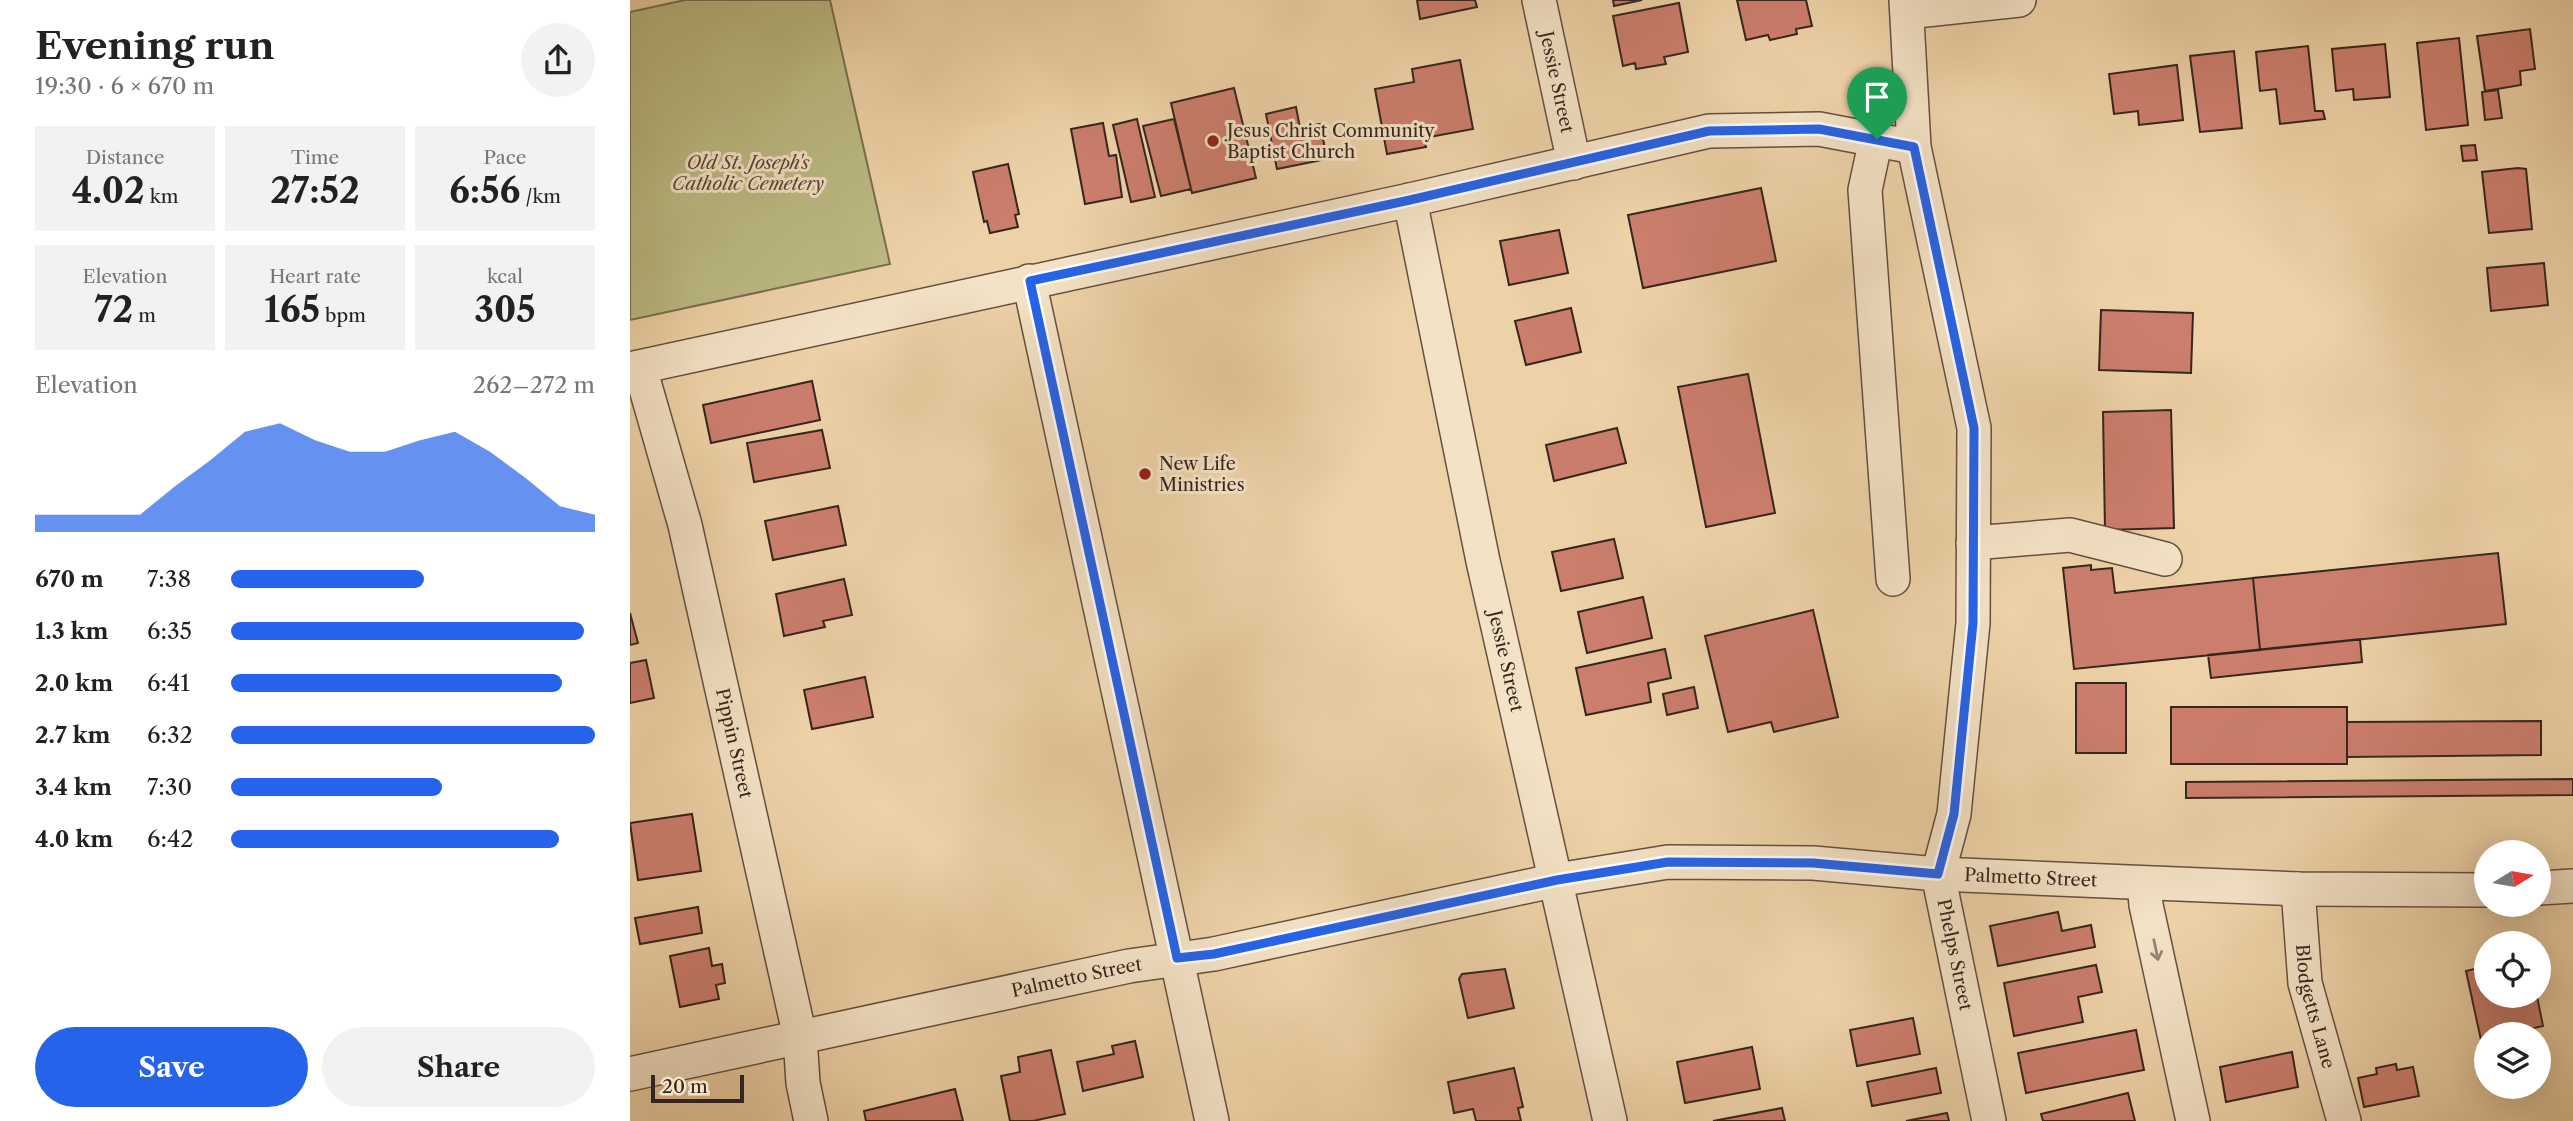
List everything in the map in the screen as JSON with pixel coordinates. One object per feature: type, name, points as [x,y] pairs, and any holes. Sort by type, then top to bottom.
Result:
[{"type":"street","name":"Jessie Street","points":[[1539,0],[1574,163]]},
{"type":"street","points":[[1907,6],[2019,0]]},
{"type":"street","name":"Phelps Street","points":[[1907,6],[1914,147],[1974,428],[1973,623],[1954,814],[1938,874],[1989,1121]]},
{"type":"street","points":[[635,368],[1410,200],[1709,131],[1819,129],[1914,147]]},
{"type":"street","points":[[1877,139],[1866,190],[1893,579]]},
{"type":"street","name":"Jessie Street","points":[[1410,200],[1483,561],[1610,1121]]},
{"type":"street","points":[[1030,281],[1212,1121]]},
{"type":"street","name":"Pippin Street","points":[[635,368],[685,525],[800,1037],[803,1083],[811,1121]]},
{"type":"street","points":[[1973,543],[2070,535],[2165,559]]},
{"type":"street","name":"Palmetto Street","points":[[630,1074],[1129,965],[1214,954],[1557,880],[1668,862],[1813,863],[1938,874],[2298,890],[2474,891]]},
{"type":"street","points":[[2144,883],[2146,905],[2193,1121]]},
{"type":"street","points":[[2552,887],[2573,886]]},
{"type":"street","name":"Blodgetts Lane","points":[[2298,890],[2305,983],[2344,1121]]},
{"type":"green space","name":"Old St. Joseph's Catholic Cemetery","points":[[685,0],[830,0],[890,264],[630,320],[630,12]]},
{"type":"building","points":[[1417,0],[1475,0],[1477,7],[1420,19]]},
{"type":"building","points":[[1613,0],[1642,0],[1614,6]]},
{"type":"building","points":[[1737,0],[1806,0],[1812,26],[1796,29],[1797,34],[1770,40],[1768,35],[1746,40]]},
{"type":"building","points":[[1679,3],[1688,52],[1664,57],[1666,64],[1636,69],[1635,63],[1623,66],[1613,16]]},
{"type":"building","points":[[2530,29],[2535,69],[2520,71],[2521,85],[2485,91],[2477,36]]},
{"type":"building","points":[[2459,38],[2468,125],[2426,130],[2417,43]]},
{"type":"building","points":[[2385,44],[2390,97],[2354,100],[2353,89],[2336,91],[2332,49]]},
{"type":"building","points":[[2308,46],[2315,111],[2323,111],[2325,119],[2280,124],[2276,89],[2260,91],[2256,52]]},
{"type":"building","points":[[2234,51],[2242,128],[2200,132],[2190,56]]},
{"type":"building","points":[[1460,60],[1473,129],[1424,138],[1426,147],[1387,154],[1375,89],[1414,82],[1412,69]]},
{"type":"building","points":[[2177,65],[2183,120],[2139,125],[2138,111],[2114,114],[2109,74]]},
{"type":"building","name":"Jesus Christ Community Baptist Church","points":[[1234,88],[1256,178],[1192,193],[1171,103]]},
{"type":"building","points":[[2498,90],[2502,118],[2485,120],[2482,92]]},
{"type":"building","points":[[1296,107],[1300,128],[1320,124],[1327,159],[1277,169],[1266,114]]},
{"type":"building","points":[[1137,119],[1155,197],[1131,202],[1113,125]]},
{"type":"building","points":[[1174,119],[1191,189],[1161,196],[1143,126]]},
{"type":"building","points":[[1103,123],[1109,156],[1116,155],[1122,197],[1085,204],[1071,129]]},
{"type":"building","points":[[2475,145],[2477,160],[2463,161],[2461,146]]},
{"type":"building","points":[[1008,164],[1019,214],[1015,215],[1018,227],[990,233],[987,221],[984,222],[973,172]]},
{"type":"building","points":[[2526,169],[2532,229],[2489,233],[2482,172]]},
{"type":"building","points":[[1761,188],[1776,261],[1643,288],[1628,215]]},
{"type":"building","points":[[1559,230],[1568,273],[1509,285],[1500,241]]},
{"type":"building","points":[[2544,263],[2548,305],[2491,311],[2487,268]]},
{"type":"building","points":[[1571,308],[1581,352],[1526,365],[1515,321]]},
{"type":"building","points":[[2101,310],[2193,313],[2191,373],[2099,370]]},
{"type":"building","points":[[1748,374],[1775,513],[1706,527],[1678,387]]},
{"type":"building","points":[[812,381],[820,420],[711,443],[703,405]]},
{"type":"building","points":[[2171,410],[2174,528],[2105,530],[2103,412]]},
{"type":"building","points":[[1617,428],[1626,463],[1554,481],[1546,445]]},
{"type":"building","points":[[822,430],[830,468],[754,482],[747,443]]},
{"type":"building","points":[[838,506],[846,545],[773,560],[765,521]]},
{"type":"building","points":[[1614,539],[1623,578],[1561,591],[1552,552]]},
{"type":"building","points":[[2498,553],[2506,624],[2260,650],[2253,578]]},
{"type":"building","points":[[2091,565],[2091,570],[2112,568],[2115,593],[2253,578],[2260,650],[2074,669],[2063,568]]},
{"type":"building","points":[[844,579],[852,615],[823,621],[825,627],[784,636],[776,594]]},
{"type":"building","points":[[1643,597],[1652,638],[1587,653],[1578,612]]},
{"type":"building","points":[[1813,610],[1838,717],[1774,732],[1771,722],[1728,732],[1705,636]]},
{"type":"building","points":[[630,613],[638,643],[630,645]]},
{"type":"building","points":[[2360,639],[2362,662],[2211,678],[2208,655]]},
{"type":"building","points":[[1665,649],[1671,678],[1648,683],[1651,702],[1586,715],[1576,668]]},
{"type":"building","points":[[646,660],[654,698],[630,703],[630,663]]},
{"type":"building","points":[[865,677],[873,717],[812,729],[804,690]]},
{"type":"building","points":[[2076,683],[2126,683],[2126,753],[2076,753]]},
{"type":"building","points":[[1694,687],[1698,708],[1667,715],[1663,694]]},
{"type":"building","points":[[2171,707],[2347,707],[2347,764],[2171,764]]},
{"type":"building","points":[[2541,721],[2541,755],[2347,757],[2347,722]]},
{"type":"building","points":[[2573,779],[2573,795],[2186,798],[2186,782]]},
{"type":"building","points":[[692,814],[701,871],[638,880],[630,823]]},
{"type":"building","points":[[698,907],[702,933],[640,944],[635,918]]},
{"type":"building","points":[[2058,912],[2062,931],[2091,925],[2095,947],[1998,966],[1990,926]]},
{"type":"building","points":[[709,948],[712,966],[722,964],[725,983],[716,985],[719,999],[680,1007],[670,956]]},
{"type":"building","points":[[2096,965],[2102,992],[2078,997],[2083,1022],[2014,1036],[2004,983]]},
{"type":"building","points":[[1505,969],[1514,1008],[1468,1018],[1459,979],[1462,974]]},
{"type":"building","points":[[2474,969],[2474,1008],[2466,971]]},
{"type":"building","points":[[2474,1008],[2539,1008],[2542,1022],[2477,1022]]},
{"type":"building","points":[[1913,1018],[1920,1054],[1857,1066],[1850,1030]]},
{"type":"building","points":[[2136,1030],[2144,1070],[2026,1093],[2018,1053]]},
{"type":"building","points":[[1135,1041],[1143,1077],[1083,1091],[1077,1062],[1114,1054],[1112,1046]]},
{"type":"building","points":[[1752,1047],[1760,1089],[1685,1103],[1677,1062]]},
{"type":"building","points":[[1051,1050],[1065,1114],[1033,1121],[1010,1121],[1001,1076],[1020,1072],[1018,1057]]},
{"type":"building","points":[[2292,1052],[2298,1087],[2226,1102],[2220,1067]]},
{"type":"building","points":[[2396,1064],[2397,1070],[2413,1067],[2419,1096],[2364,1107],[2358,1078],[2377,1074],[2376,1068]]},
{"type":"building","points":[[1514,1068],[1523,1107],[1518,1108],[1521,1121],[1476,1121],[1473,1109],[1454,1113],[1448,1082]]},
{"type":"building","points":[[1936,1068],[1941,1093],[1872,1106],[1867,1082]]},
{"type":"building","points":[[955,1089],[963,1121],[866,1121],[864,1111]]},
{"type":"building","points":[[2128,1093],[2135,1121],[2043,1121],[2041,1114]]},
{"type":"building","points":[[1782,1108],[1785,1121],[1713,1121]]},
{"type":"building","points":[[1947,1113],[1949,1121],[1906,1121]]},
{"type":"place","name":"Jesus Christ Community Baptist Church","points":[[1213,141]]},
{"type":"place","name":"New Life Ministries","points":[[1145,474]]},
{"type":"route","points":[[1819,129],[1877,139],[1914,147],[1974,428],[1973,623],[1954,814],[1938,874],[1813,863],[1668,862],[1557,880],[1214,954],[1177,958],[1030,281],[1410,200],[1709,131],[1819,129]]}]
